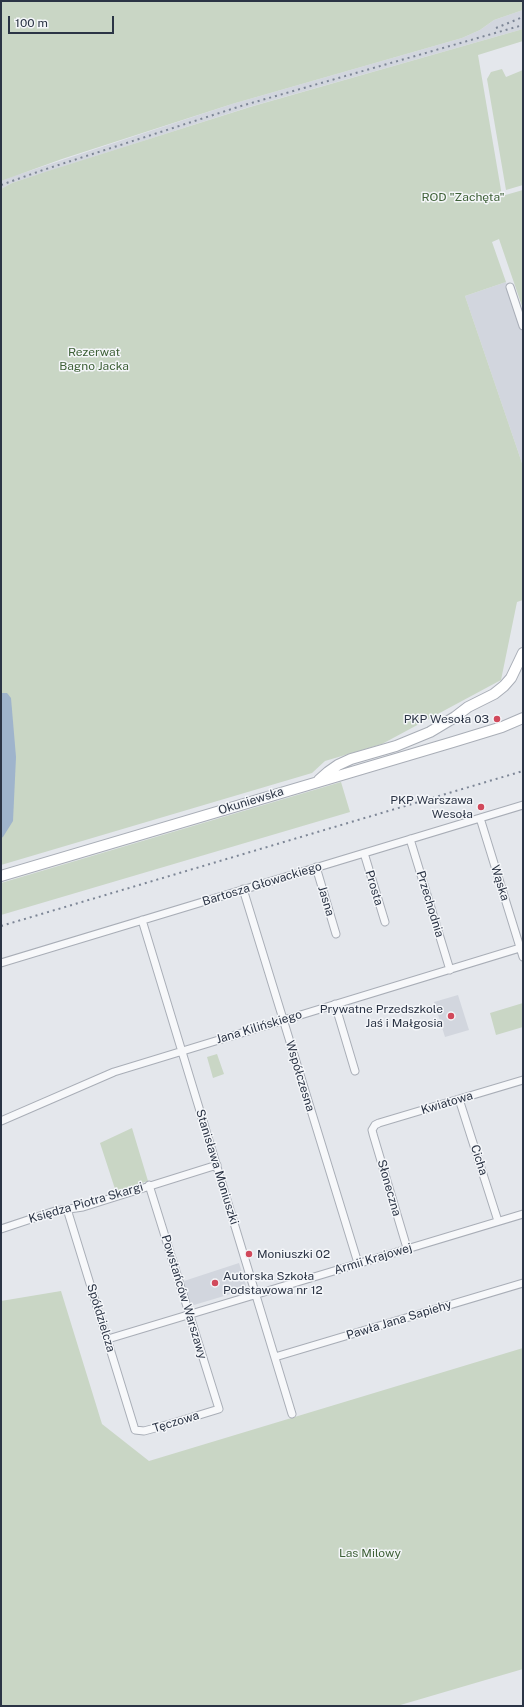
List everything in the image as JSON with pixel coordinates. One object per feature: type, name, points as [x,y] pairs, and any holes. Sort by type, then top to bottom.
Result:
[{"type":"main road","points":[[318,782],[338,765],[352,759],[396,746],[430,732],[456,717],[468,706],[494,694],[509,680],[523,653]]},
{"type":"main road","name":"Okuniewska","points":[[1,876],[502,727],[523,718]]},
{"type":"main road","name":"Okuniewska","points":[[502,727],[523,724]]},
{"type":"street","points":[[510,287],[523,326]]},
{"type":"street","name":"Bartosza Głowackiego","points":[[1,963],[523,805]]},
{"type":"street","name":"Wąska","points":[[480,818],[522,948],[523,957]]},
{"type":"street","name":"Przechodnia","points":[[410,839],[450,970]]},
{"type":"street","name":"Prosta","points":[[364,853],[385,922]]},
{"type":"street","name":"Jasna","points":[[316,867],[336,934]]},
{"type":"street","name":"Współczesna","points":[[243,889],[358,1263]]},
{"type":"street","name":"Stanisława Moniuszki","points":[[142,920],[292,1414]]},
{"type":"street","name":"Jana Kilińskiego","points":[[1,1121],[114,1072],[283,1019],[522,948]]},
{"type":"street","points":[[335,1004],[355,1071]]},
{"type":"street","name":"Kwiatowa","points":[[374,1128],[379,1123],[523,1080]]},
{"type":"street","name":"Cicha","points":[[459,1099],[498,1221]]},
{"type":"street","name":"Słoneczna","points":[[374,1128],[373,1134],[407,1248]]},
{"type":"street","name":"Księdza Piotra Skargi","points":[[1,1229],[55,1211],[83,1207],[217,1165]]},
{"type":"street","name":"Powstańców Warszawy","points":[[150,1185],[219,1409]]},
{"type":"street","name":"Spółdzielcza","points":[[67,1209],[134,1426]]},
{"type":"street","name":"Armii Krajowej","points":[[108,1339],[523,1214]]},
{"type":"street","name":"Pawła Jana Sapiehy","points":[[274,1357],[523,1284]]},
{"type":"street","name":"Tęczowa","points":[[134,1426],[138,1431],[144,1432],[219,1409]]},
{"type":"shaded area","points":[[523,10],[523,29],[249,107],[12,183],[1,189],[1,181],[11,177],[232,104],[462,38],[480,30],[494,20]]},
{"type":"shaded area","points":[[506,282],[523,333],[523,466],[465,296]]},
{"type":"shaded area","name":"Prywatne Przedszkole Jaś i Małgosia","points":[[458,995],[469,1030],[445,1037],[434,1002]]},
{"type":"shaded area","name":"Autorska Szkoła Podstawowa nr 12","points":[[239,1263],[246,1285],[244,1290],[194,1305],[190,1302],[184,1281]]},
{"type":"green space","points":[[1,1],[523,1],[523,10],[494,20],[480,30],[462,38],[232,104],[62,159],[1,181]]},
{"type":"green space","points":[[523,29],[523,41],[478,55],[502,196],[523,190],[523,309],[499,239],[492,242],[506,282],[465,296],[523,466],[523,600],[517,602],[501,680],[382,744],[325,761],[312,773],[1,865],[1,189],[12,183],[45,172],[250,107]]},
{"type":"green space","points":[[502,69],[506,77],[523,70],[523,185],[506,190],[487,79],[491,72]]},
{"type":"green space","points":[[341,782],[350,812],[1,915],[1,883]]},
{"type":"green space","points":[[523,1003],[523,1027],[496,1035],[490,1013]]},
{"type":"green space","points":[[217,1054],[224,1074],[213,1078],[207,1057]]},
{"type":"green space","points":[[132,1128],[148,1181],[116,1192],[100,1143]]},
{"type":"green space","name":"Las Milowy","points":[[61,1291],[102,1424],[149,1461],[523,1348],[523,1669],[397,1706],[1,1706],[1,1301]]},
{"type":"water","points":[[1,693],[7,693],[11,698],[16,757],[13,821],[1,838]]},
{"type":"railway","points":[[496,28],[523,17]]},
{"type":"railway","points":[[1,185],[241,106],[523,25]]},
{"type":"railway","points":[[1,926],[523,771]]},
{"type":"place","name":"PKP Wesoła 03","points":[[497,719]]},
{"type":"place","name":"PKP Warszawa Wesoła","points":[[481,807]]},
{"type":"place","name":"Prywatne Przedszkole Jaś i Małgosia","points":[[451,1016]]},
{"type":"place","name":"Moniuszki 02","points":[[249,1254]]},
{"type":"place","name":"Autorska Szkoła Podstawowa nr 12","points":[[215,1283]]},
{"type":"park label","name":"ROD \"Zachęta\"","points":[[463,197]]},
{"type":"park label","name":"Rezerwat Bagno Jacka","points":[[94,359]]}]
